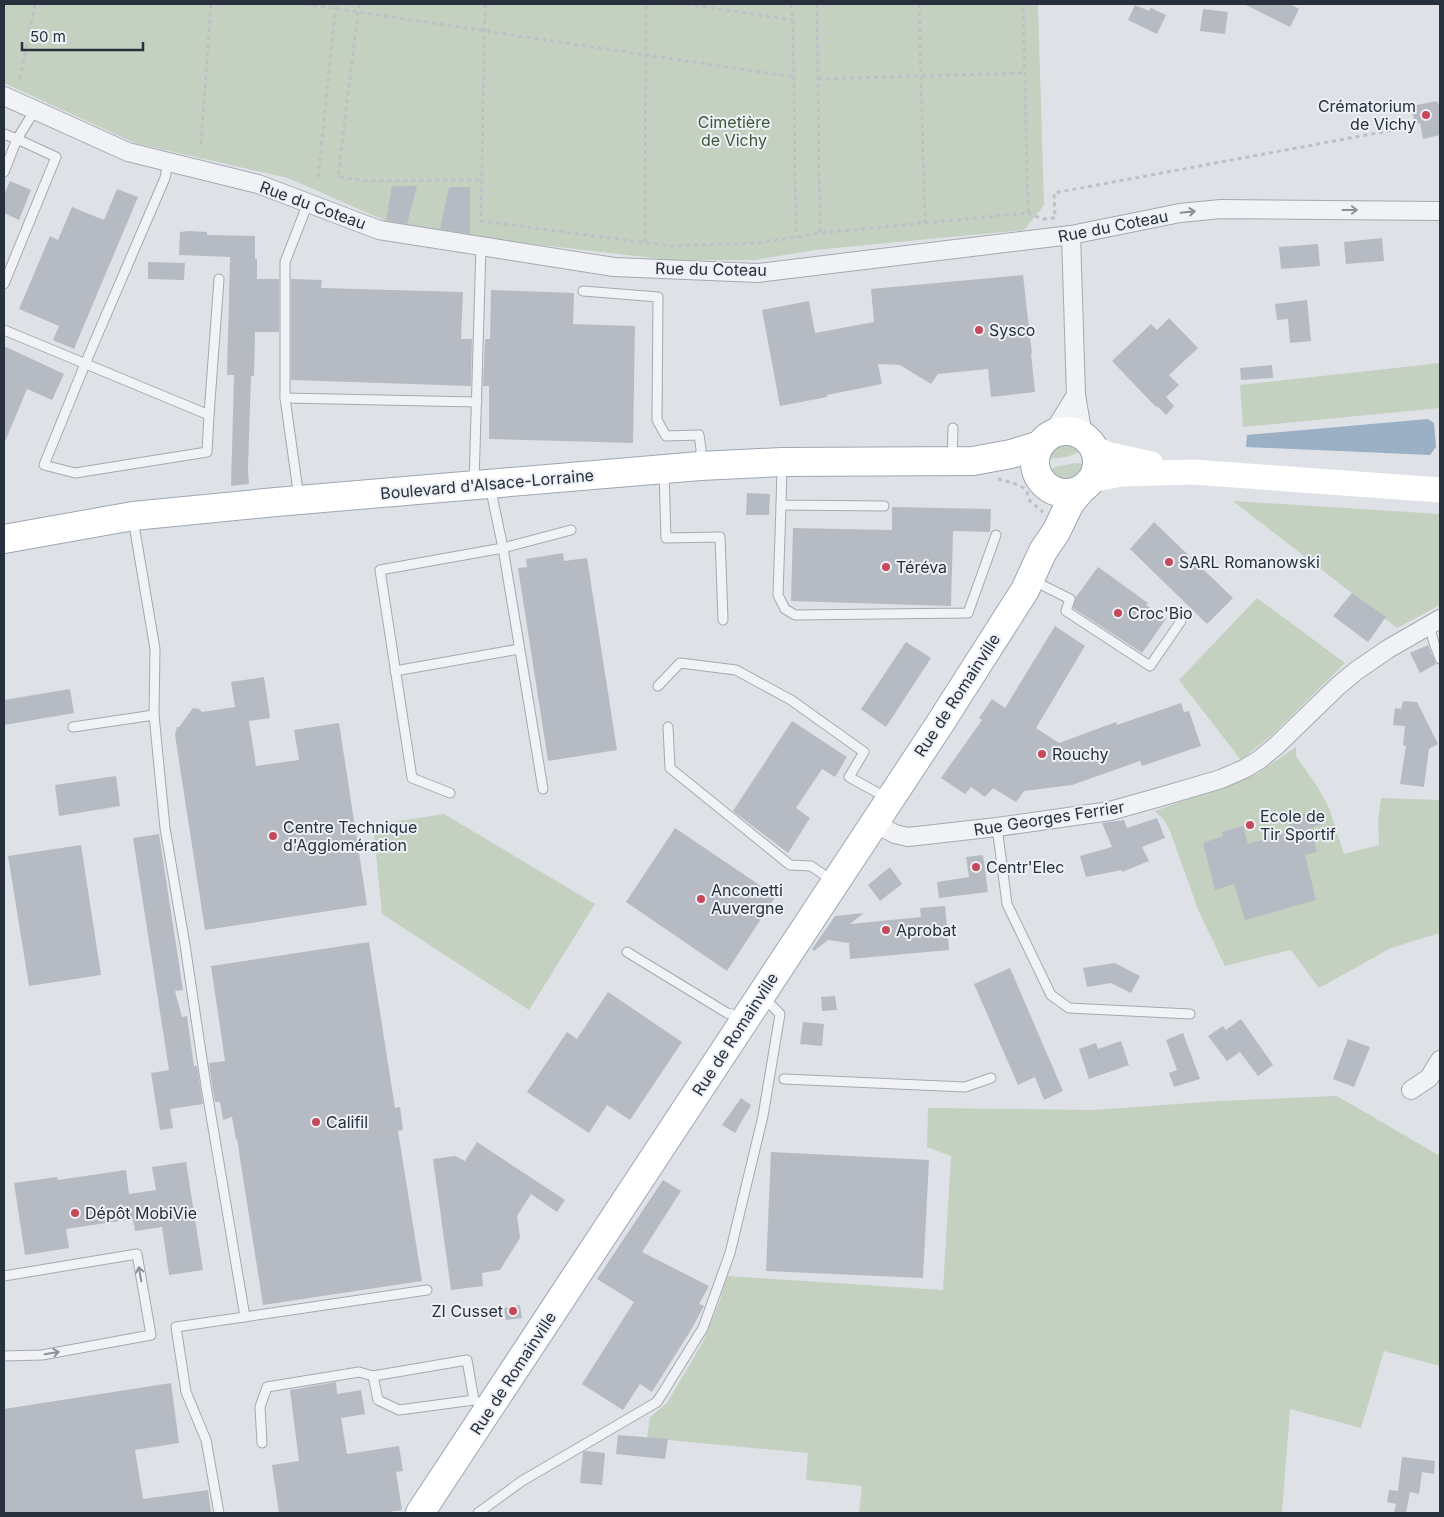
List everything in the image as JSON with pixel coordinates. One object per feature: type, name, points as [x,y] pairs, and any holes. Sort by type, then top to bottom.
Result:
[{"type":"main road","points":[[1060,431],[1068,431],[1076,432],[1089,442],[1098,464],[1086,485],[1072,493],[1044,493],[1034,460],[1046,439],[1060,431]]},
{"type":"main road","name":"Boulevard d'Alsace-Lorraine","points":[[972,467],[1011,454],[1046,439]]},
{"type":"main road","name":"Boulevard d'Alsace-Lorraine","points":[[4,539],[133,516],[482,484],[700,466],[782,462],[972,467],[1044,493]]},
{"type":"main road","name":"Rue de Romainville","points":[[420,1513],[481,1405],[746,1018],[890,800],[1024,590],[1070,503],[1086,485]]},
{"type":"main road","name":"Rue de Romainville","points":[[1043,551],[1044,493]]},
{"type":"street","name":"Rue du Coteau","points":[[4,96],[128,152],[258,184],[378,230],[614,267],[758,273],[1071,235],[1180,213],[1221,209],[1440,211]]},
{"type":"street","points":[[1071,235],[1076,395],[1089,442],[1106,454],[1197,472]]},
{"type":"street","points":[[1046,439],[1076,395]]},
{"type":"street","points":[[1086,485],[1120,474],[1197,472],[1440,490]]},
{"type":"street","name":"Rue Georges Ferrier","points":[[874,823],[894,834],[908,837],[996,827],[1110,811],[1221,778],[1244,769],[1259,760],[1356,671],[1388,649],[1434,622]]},
{"type":"street","points":[[1411,1090],[1429,1078],[1440,1060]]},
{"type":"lane","points":[[4,172],[17,140],[36,110]]},
{"type":"lane","points":[[4,134],[56,158],[4,284]]},
{"type":"lane","points":[[168,162],[165,178],[44,465],[75,473],[207,452],[219,279]]},
{"type":"lane","points":[[299,500],[285,398],[285,262],[308,203]]},
{"type":"lane","points":[[481,246],[477,402],[482,484],[503,548],[543,789]]},
{"type":"lane","points":[[583,290],[658,297],[657,420],[666,436],[699,436],[701,448],[700,466]]},
{"type":"lane","points":[[4,330],[209,415]]},
{"type":"lane","points":[[285,398],[477,402]]},
{"type":"lane","points":[[953,428],[972,467]]},
{"type":"lane","points":[[782,462],[778,595],[785,609],[795,615],[968,613],[996,535]]},
{"type":"lane","points":[[664,469],[666,538],[720,537],[723,620]]},
{"type":"lane","points":[[781,505],[884,506]]},
{"type":"lane","points":[[133,516],[155,649],[154,715],[166,828],[206,1086],[245,1317]]},
{"type":"lane","points":[[450,793],[412,778],[380,570],[503,548],[571,530]]},
{"type":"lane","points":[[1030,579],[1070,599],[1066,611],[1150,666],[1181,621]]},
{"type":"lane","points":[[1434,622],[1434,643],[1440,659]]},
{"type":"lane","points":[[395,671],[520,649]]},
{"type":"lane","points":[[658,686],[680,663],[736,670],[791,700],[864,752],[849,777],[890,800]]},
{"type":"lane","points":[[73,727],[154,715]]},
{"type":"lane","points":[[668,727],[670,768],[790,865],[811,866],[836,882]]},
{"type":"lane","points":[[996,827],[1007,904],[1051,995],[1069,1008],[1190,1014]]},
{"type":"lane","points":[[628,952],[727,1012],[746,1018]]},
{"type":"lane","points":[[478,1513],[522,1481],[657,1402],[703,1328],[730,1253],[763,1116],[780,1014],[761,995]]},
{"type":"lane","points":[[784,1079],[965,1087],[991,1078]]},
{"type":"lane","points":[[4,1276],[136,1254],[151,1335],[42,1355],[4,1356]]},
{"type":"lane","points":[[218,1513],[206,1440],[186,1392],[176,1327],[427,1290]]},
{"type":"lane","points":[[262,1443],[260,1407],[267,1387],[359,1372],[373,1376],[467,1360],[481,1405],[399,1410],[378,1400],[373,1376]]},
{"type":"path","points":[[20,79],[35,4]]},
{"type":"path","points":[[201,144],[211,4]]},
{"type":"path","points":[[305,4],[336,6],[358,12],[794,77]]},
{"type":"path","points":[[359,4],[338,178],[368,181],[482,180]]},
{"type":"path","points":[[485,4],[481,222],[671,246],[757,243],[820,233],[1028,213],[1042,219],[1055,218],[1054,192],[1415,126]]},
{"type":"path","points":[[645,242],[646,4]]},
{"type":"path","points":[[686,4],[793,20]]},
{"type":"path","points":[[791,4],[793,20],[796,237]]},
{"type":"path","points":[[817,4],[820,233]]},
{"type":"path","points":[[919,4],[925,223]]},
{"type":"path","points":[[1022,4],[1028,213]]},
{"type":"path","points":[[318,177],[336,6]]},
{"type":"path","points":[[818,79],[1024,73]]},
{"type":"path","points":[[972,467],[1024,488],[1030,501],[1044,493]]},
{"type":"green space","name":"Cimetière de Vichy","points":[[4,4],[1038,4],[1044,205],[1024,230],[815,250],[755,260],[671,260],[470,237],[406,226],[386,221],[288,178],[135,143],[4,83]]},
{"type":"green space","points":[[1440,363],[1440,408],[1243,427],[1240,385]]},
{"type":"green space","points":[[1062,442],[1074,443],[1083,451],[1066,457],[1048,459],[1052,448]]},
{"type":"green space","points":[[1077,463],[1086,464],[1084,470],[1080,475],[1070,480],[1059,479],[1050,470],[1058,466]]},
{"type":"green space","points":[[1233,501],[1440,514],[1440,605],[1397,628]]},
{"type":"green space","points":[[1257,598],[1345,663],[1272,735],[1241,760],[1179,680]]},
{"type":"green space","points":[[1296,747],[1296,756],[1317,786],[1329,808],[1344,854],[1379,845],[1378,822],[1381,798],[1440,800],[1440,933],[1391,948],[1319,988],[1291,950],[1225,966],[1199,912],[1170,831],[1164,820],[1155,811],[1258,773]]},
{"type":"green space","points":[[444,814],[595,904],[529,1010],[382,914],[373,825]]},
{"type":"green space","points":[[1337,1096],[1440,1156],[1440,1366],[1384,1351],[1361,1428],[1290,1409],[1282,1513],[859,1513],[862,1486],[806,1480],[808,1453],[647,1438],[650,1417],[667,1403],[703,1342],[720,1300],[727,1276],[943,1290],[951,1156],[927,1147],[928,1108],[1094,1110],[1219,1101]]},
{"type":"water","points":[[1428,419],[1434,423],[1436,447],[1430,455],[1246,447],[1247,435]]},
{"type":"building","points":[[1244,4],[1290,4],[1299,9],[1290,27]]},
{"type":"building","points":[[1135,5],[1149,11],[1151,8],[1166,15],[1157,34],[1128,20]]},
{"type":"building","points":[[1203,9],[1228,12],[1225,34],[1200,31]]},
{"type":"building","name":"Crématorium de Vichy","points":[[1437,101],[1438,104],[1440,103],[1440,135],[1423,139],[1420,123],[1415,124],[1411,106]]},
{"type":"building","points":[[10,181],[31,190],[19,220],[4,213],[4,195]]},
{"type":"building","points":[[392,186],[417,186],[407,224],[386,220]]},
{"type":"building","points":[[449,187],[470,187],[470,234],[440,229]]},
{"type":"building","points":[[117,189],[138,197],[74,349],[53,340],[59,326],[19,309],[50,236],[58,240],[72,207],[104,220]]},
{"type":"building","points":[[180,232],[207,232],[207,235],[255,236],[257,279],[279,279],[279,332],[255,332],[254,376],[251,376],[249,484],[231,486],[234,375],[227,375],[230,257],[179,255]]},
{"type":"building","points":[[1382,238],[1384,261],[1346,264],[1344,242]]},
{"type":"building","points":[[1318,244],[1320,266],[1281,269],[1279,247]]},
{"type":"building","points":[[148,262],[185,263],[184,280],[148,279]]},
{"type":"building","name":"Sysco","points":[[1023,275],[1035,392],[991,397],[988,369],[938,374],[931,384],[900,365],[878,364],[882,384],[780,406],[762,310],[809,301],[815,333],[874,322],[871,289]]},
{"type":"building","points":[[291,279],[322,280],[321,288],[463,292],[461,339],[472,339],[471,386],[291,380]]},
{"type":"building","points":[[491,290],[574,293],[573,324],[635,326],[633,443],[489,439],[489,386],[483,386],[485,339],[490,339]]},
{"type":"building","points":[[1307,300],[1311,341],[1290,343],[1288,319],[1277,320],[1275,304]]},
{"type":"building","points":[[1169,318],[1198,348],[1169,375],[1179,385],[1166,397],[1174,406],[1166,415],[1112,361],[1151,324],[1157,330]]},
{"type":"building","points":[[4,346],[64,374],[52,400],[27,389],[4,444]]},
{"type":"building","points":[[1272,365],[1273,378],[1241,380],[1240,368]]},
{"type":"building","points":[[747,493],[770,494],[769,515],[746,515]]},
{"type":"building","name":"Téréva","points":[[892,507],[991,509],[990,532],[953,531],[951,606],[791,601],[793,528],[892,530]]},
{"type":"building","name":"SARL Romanowski","points":[[1154,522],[1233,598],[1207,624],[1130,549]]},
{"type":"building","points":[[563,553],[564,561],[587,558],[617,750],[548,761],[518,568],[527,567],[526,559]]},
{"type":"building","name":"Croc'Bio","points":[[1098,567],[1148,603],[1146,605],[1166,619],[1142,653],[1073,608],[1076,597]]},
{"type":"building","points":[[1352,593],[1386,617],[1368,642],[1333,616]]},
{"type":"building","points":[[1055,626],[1085,646],[1036,728],[1059,743],[1116,722],[1117,725],[1181,703],[1184,712],[1189,711],[1201,746],[1142,766],[1140,761],[1072,785],[1024,791],[1016,802],[993,788],[985,797],[971,787],[965,794],[941,778],[982,720],[979,718],[992,699],[1005,708]]},
{"type":"building","points":[[906,642],[931,658],[886,727],[861,709]]},
{"type":"building","points":[[1428,645],[1436,664],[1420,673],[1410,653]]},
{"type":"building","name":"Centre Technique d'Agglomération","points":[[264,677],[270,718],[249,721],[256,766],[299,760],[294,730],[339,723],[367,905],[205,930],[175,735],[177,727],[179,727],[193,708],[199,709],[202,712],[235,707],[231,682]]},
{"type":"building","points":[[70,689],[74,713],[4,725],[4,700]]},
{"type":"building","points":[[1403,701],[1417,702],[1438,744],[1429,749],[1424,787],[1400,784],[1406,746],[1403,745],[1405,726],[1393,725],[1395,708],[1401,709]]},
{"type":"building","points":[[792,721],[847,757],[835,777],[822,769],[796,808],[810,818],[788,853],[733,811]]},
{"type":"building","points":[[116,776],[120,806],[59,816],[55,785]]},
{"type":"building","points":[[1318,810],[1322,824],[1311,828],[1317,852],[1305,855],[1316,900],[1245,920],[1234,884],[1215,890],[1203,843],[1223,836],[1222,832],[1243,826],[1248,844],[1290,832],[1288,819]]},
{"type":"building","points":[[1157,818],[1165,838],[1142,847],[1149,861],[1122,872],[1122,870],[1086,877],[1080,856],[1112,847],[1102,823],[1124,820],[1127,828]]},
{"type":"building","name":"Anconetti Auvergne","points":[[675,828],[776,896],[727,971],[626,902]]},
{"type":"building","points":[[159,834],[183,990],[175,991],[182,1017],[187,1016],[194,1066],[197,1066],[203,1104],[170,1109],[173,1128],[160,1130],[151,1073],[169,1070],[133,838]]},
{"type":"building","points":[[81,845],[101,975],[29,986],[8,856]]},
{"type":"building","name":"Centr'Elec","points":[[983,855],[988,892],[939,898],[937,882],[969,877],[966,857]]},
{"type":"building","points":[[890,867],[902,884],[880,901],[868,885]]},
{"type":"building","name":"Aprobat","points":[[945,906],[949,950],[850,959],[849,943],[828,940],[814,951],[812,949],[835,916],[864,913],[850,924],[921,917],[920,908]]},
{"type":"building","name":"Califil","points":[[369,942],[395,1108],[400,1107],[403,1130],[398,1131],[422,1281],[263,1305],[232,1117],[223,1120],[220,1102],[215,1102],[212,1085],[209,1063],[225,1061],[211,966]]},
{"type":"building","points":[[1115,963],[1140,976],[1131,993],[1111,983],[1087,987],[1083,968]]},
{"type":"building","points":[[1010,968],[1063,1091],[1044,1100],[1035,1077],[1018,1085],[974,984]]},
{"type":"building","points":[[608,992],[682,1042],[630,1120],[607,1105],[589,1133],[527,1092],[567,1032],[577,1039]]},
{"type":"building","points":[[835,996],[837,1010],[822,1011],[821,997]]},
{"type":"building","points":[[1241,1019],[1273,1065],[1258,1076],[1240,1052],[1227,1061],[1208,1036],[1223,1026],[1226,1030]]},
{"type":"building","points":[[803,1022],[824,1024],[822,1046],[800,1044]]},
{"type":"building","points":[[1183,1033],[1200,1079],[1174,1087],[1169,1073],[1177,1070],[1166,1040]]},
{"type":"building","points":[[1348,1039],[1370,1047],[1354,1087],[1333,1079]]},
{"type":"building","points":[[1121,1041],[1129,1065],[1089,1079],[1079,1049],[1096,1043],[1098,1049]]},
{"type":"building","points":[[741,1098],[751,1105],[735,1133],[722,1125]]},
{"type":"building","points":[[477,1142],[565,1200],[557,1212],[531,1194],[517,1216],[520,1238],[500,1270],[482,1273],[483,1286],[451,1290],[433,1159],[455,1156],[465,1161]]},
{"type":"building","points":[[771,1152],[929,1160],[923,1278],[766,1271]]},
{"type":"building","points":[[186,1162],[203,1270],[169,1275],[162,1227],[135,1231],[133,1219],[66,1229],[69,1248],[25,1255],[14,1183],[57,1177],[58,1180],[126,1170],[129,1194],[156,1190],[152,1167]]},
{"type":"building","points":[[663,1180],[681,1191],[642,1252],[709,1286],[699,1304],[704,1306],[652,1392],[640,1384],[623,1410],[582,1384],[634,1302],[597,1279]]},
{"type":"building","name":"ZI Cusset","points":[[520,1305],[522,1318],[506,1320],[504,1308]]},
{"type":"building","points":[[336,1382],[337,1394],[361,1390],[365,1414],[341,1418],[347,1454],[399,1446],[403,1471],[396,1472],[402,1510],[383,1513],[279,1513],[272,1465],[299,1461],[290,1390]]},
{"type":"building","points":[[171,1383],[179,1443],[135,1450],[143,1499],[208,1490],[211,1513],[4,1513],[4,1409]]},
{"type":"building","points":[[618,1435],[668,1439],[665,1459],[616,1454]]},
{"type":"building","points":[[583,1452],[605,1453],[602,1485],[580,1483]]},
{"type":"building","points":[[1402,1457],[1435,1461],[1434,1474],[1422,1472],[1419,1494],[1410,1492],[1406,1513],[1394,1513],[1396,1504],[1387,1502],[1389,1490],[1398,1491]]},
{"type":"place","name":"Crématorium de Vichy","points":[[1426,115]]},
{"type":"place","name":"Sysco","points":[[979,330]]},
{"type":"place","name":"SARL Romanowski","points":[[1169,562]]},
{"type":"place","name":"Téréva","points":[[886,567]]},
{"type":"place","name":"Croc'Bio","points":[[1118,613]]},
{"type":"place","name":"Rouchy","points":[[1042,754]]},
{"type":"place","name":"Ecole de Tir Sportif","points":[[1250,825]]},
{"type":"place","name":"Centre Technique d'Agglomération","points":[[273,836]]},
{"type":"place","name":"Centr'Elec","points":[[976,867]]},
{"type":"place","name":"Anconetti Auvergne","points":[[701,899]]},
{"type":"place","name":"Aprobat","points":[[886,930]]},
{"type":"place","name":"Califil","points":[[316,1122]]},
{"type":"place","name":"Dépôt MobiVie","points":[[75,1213]]},
{"type":"place","name":"ZI Cusset","points":[[513,1311]]}]
